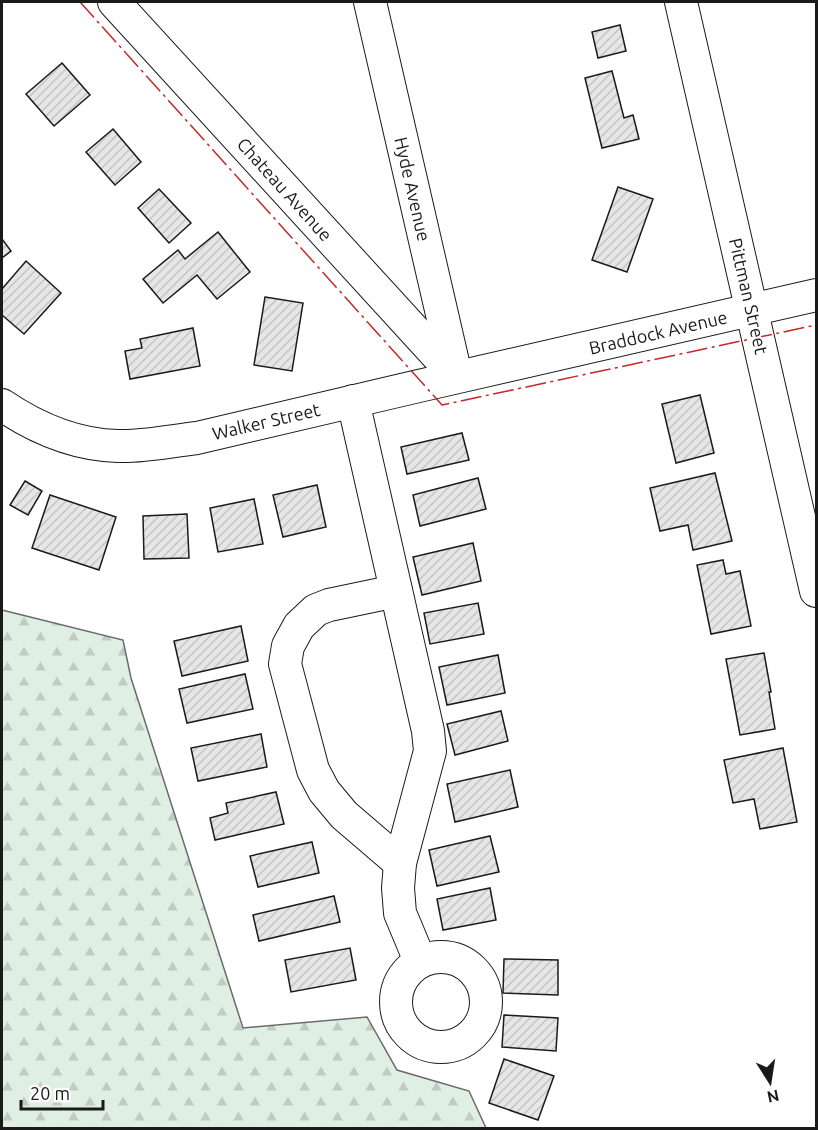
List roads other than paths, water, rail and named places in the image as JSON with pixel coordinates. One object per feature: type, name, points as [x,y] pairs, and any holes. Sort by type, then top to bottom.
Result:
[{"type":"street","name":"Chateau Avenue","points":[[114,2],[456,376]]},
{"type":"street","name":"Hyde Avenue","points":[[370,2],[456,376]]},
{"type":"street","name":"Pittman Street","points":[[681,2],[816,591]]},
{"type":"street","name":"Braddock Avenue","points":[[535,360],[816,295]]},
{"type":"street","name":"Walker Street","points":[[2,405],[26,421],[71,439],[118,446],[197,438],[456,376],[535,360]]},
{"type":"street","points":[[353,401],[428,731],[430,751],[400,863],[398,888],[400,913],[420,961]]},
{"type":"street","points":[[396,591],[329,605],[316,610],[299,626],[293,636],[288,646],[285,664],[313,770],[324,791],[344,815],[400,863]]}]
